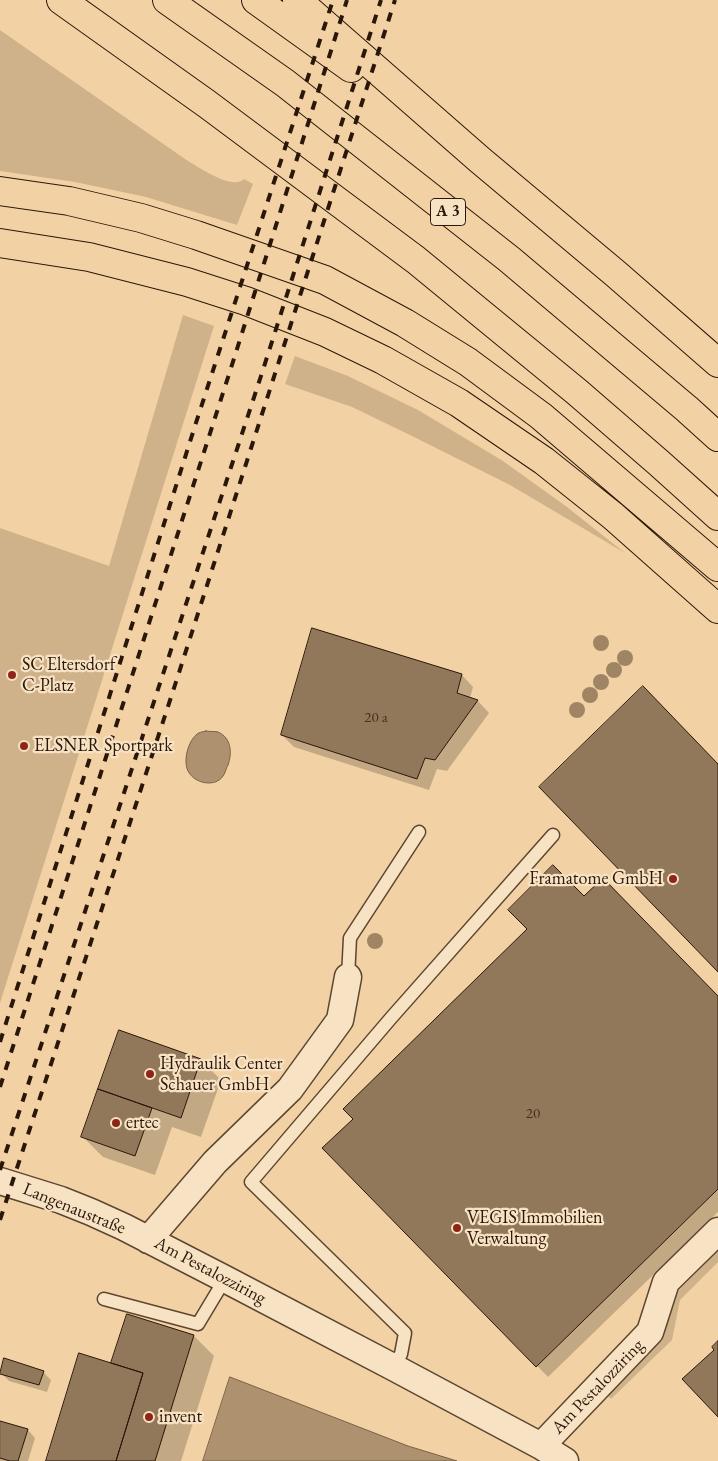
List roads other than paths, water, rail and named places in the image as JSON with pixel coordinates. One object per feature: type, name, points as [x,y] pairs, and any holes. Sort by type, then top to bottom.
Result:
[{"type":"highway","points":[[61,0],[207,104],[416,260],[577,392],[718,516]]},
{"type":"highway","name":"A 3","points":[[167,0],[284,83],[509,260],[718,437]]},
{"type":"highway","points":[[256,0],[480,160]]},
{"type":"highway","points":[[297,0],[480,160],[616,274],[718,363]]},
{"type":"highway","points":[[0,190],[69,201],[141,218],[325,280],[405,323],[475,367],[541,416],[718,567]]},
{"type":"highway","points":[[0,243],[89,257],[187,282],[246,301],[325,332],[383,360],[460,403],[544,460],[613,516],[718,609]]},
{"type":"street","name":"Am Pestalozziring","points":[[348,977],[340,1020],[290,1089],[215,1162],[148,1240],[225,1278],[565,1461]]},
{"type":"street","name":"Langenaustraße","points":[[0,1181],[61,1200],[91,1212],[148,1240]]},
{"type":"street","name":"Am Pestalozziring","points":[[540,1446],[650,1332],[666,1282],[718,1230]]},
{"type":"lane","points":[[348,977],[350,938],[419,832]]},
{"type":"lane","points":[[393,1368],[401,1354],[406,1333],[251,1182],[553,835]]},
{"type":"lane","points":[[104,1299],[198,1324],[225,1278]]},
{"type":"railway","points":[[0,1042],[194,429],[333,0]]},
{"type":"railway","points":[[0,1087],[347,0]]},
{"type":"railway","points":[[0,1170],[261,376],[381,0]]},
{"type":"railway","points":[[0,1220],[175,685],[395,0]]},
{"type":"place","name":"SC Eltersdorf C-Platz","points":[[12,675]]},
{"type":"place","name":"ELSNER Sportpark","points":[[24,746]]},
{"type":"place","name":"Framatome GmbH","points":[[673,879]]},
{"type":"place","name":"Hydraulik Center Schauer GmbH","points":[[150,1074]]},
{"type":"place","name":"ertec","points":[[116,1123]]},
{"type":"place","name":"VEGIS Immobilien Verwaltung","points":[[457,1228]]},
{"type":"place","name":"invent","points":[[149,1417]]}]
